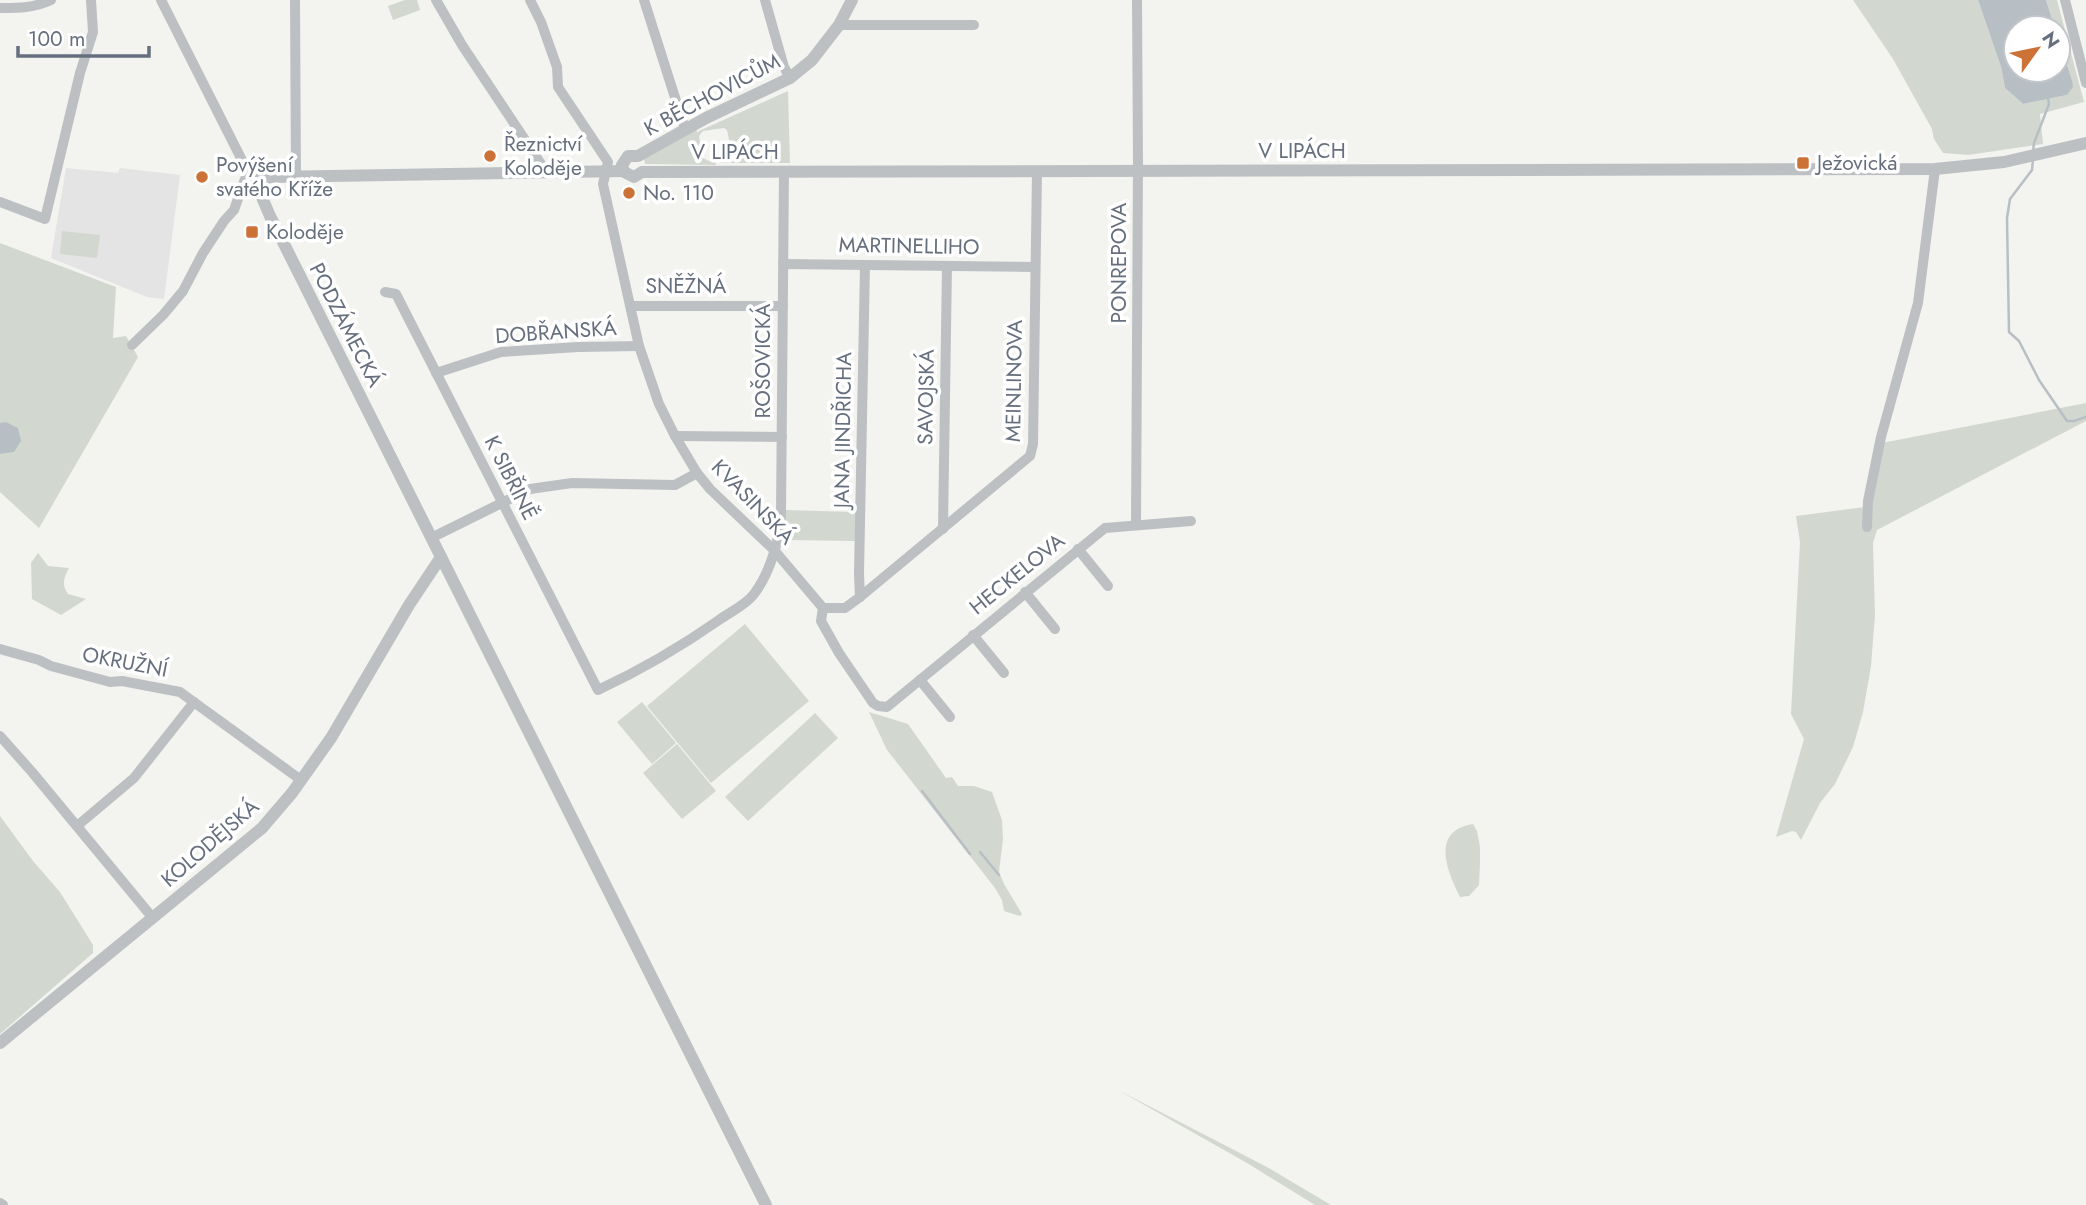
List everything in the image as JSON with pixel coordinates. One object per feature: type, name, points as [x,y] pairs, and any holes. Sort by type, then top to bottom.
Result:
[{"type":"street","points":[[1,0],[0,10],[25,8],[51,0]]},
{"type":"street","points":[[0,202],[45,219],[80,73],[93,32],[91,0]]},
{"type":"street","points":[[161,0],[249,174],[260,182],[270,177],[616,170]]},
{"type":"street","points":[[295,0],[296,177]]},
{"type":"street","points":[[436,0],[462,45],[547,173]]},
{"type":"street","name":"KVASINSKÁ","points":[[530,0],[541,22],[557,68],[558,87],[616,170],[603,184],[639,346],[659,404],[675,436],[697,473],[729,508],[774,550],[823,608],[821,621],[846,663],[873,703],[887,706]]},
{"type":"street","points":[[644,0],[685,129]]},
{"type":"street","points":[[765,0],[783,67],[790,78]]},
{"type":"street","name":"K BĚCHOVICŮM","points":[[616,170],[628,156],[638,156],[685,129],[790,78],[812,60],[839,25],[852,0]]},
{"type":"street","name":"PONREPOVA","points":[[1136,525],[1137,0]]},
{"type":"street","points":[[2065,0],[2081,41],[2086,83]]},
{"type":"street","points":[[839,25],[974,26]]},
{"type":"street","name":"V LIPÁCH","points":[[616,170],[634,177],[642,172],[1936,169],[2004,162],[2086,143]]},
{"type":"street","points":[[638,156],[643,163],[642,172]]},
{"type":"street","points":[[1867,527],[1868,501],[1881,437],[1918,303],[1936,169]]},
{"type":"street","name":"MEINLINOVA","points":[[823,608],[845,608],[860,597],[1027,461],[1032,452],[1037,171]]},
{"type":"street","name":"ROŠOVICKÁ","points":[[598,690],[646,667],[689,641],[753,595],[774,550],[781,518],[784,172]]},
{"type":"street","points":[[132,345],[183,291],[224,221],[234,210],[240,189],[249,174]]},
{"type":"street","name":"PODZÁMECKÁ","points":[[260,182],[259,191],[270,216],[766,1205]]},
{"type":"street","name":"MARTINELLIHO","points":[[783,264],[1035,267]]},
{"type":"street","name":"JANA JINDŘICHA","points":[[860,597],[865,265]]},
{"type":"street","name":"SAVOJSKÁ","points":[[943,528],[947,266]]},
{"type":"street","name":"K SIBŘINĚ","points":[[384,292],[396,294],[598,690]]},
{"type":"street","name":"SNĚŽNÁ","points":[[631,306],[783,306]]},
{"type":"street","name":"DOBŘANSKÁ","points":[[436,373],[501,352],[639,346]]},
{"type":"street","points":[[675,436],[782,437]]},
{"type":"street","points":[[431,538],[502,501],[546,485],[676,485],[697,473]]},
{"type":"street","name":"HECKELOVA","points":[[887,706],[1105,528],[1191,521]]},
{"type":"street","points":[[1078,549],[1108,586]]},
{"type":"street","name":"KOLODĚJSKÁ","points":[[0,1044],[262,828],[331,738],[409,605],[441,557]]},
{"type":"street","points":[[1026,592],[1055,629]]},
{"type":"street","points":[[973,635],[1004,673]]},
{"type":"street","name":"OKRUŽNÍ","points":[[0,649],[110,682],[122,681],[180,692],[301,780]]},
{"type":"street","points":[[920,680],[950,717]]},
{"type":"street","points":[[77,826],[134,778],[194,702]]},
{"type":"street","points":[[0,736],[152,917]]},
{"type":"shaded area","points":[[405,0],[417,0],[420,10],[393,20],[388,6]]},
{"type":"shaded area","points":[[1853,0],[1978,0],[2001,67],[2002,84],[2005,88],[2023,104],[2067,95],[2072,84],[2072,57],[2084,102],[2040,114],[2043,144],[1968,155],[1943,153],[1893,59]]},
{"type":"shaded area","points":[[1978,0],[2046,0],[2050,14],[2002,14],[2002,72]]},
{"type":"shaded area","points":[[2046,0],[2057,0],[2061,14],[2050,14]]},
{"type":"shaded area","points":[[2072,80],[2073,87],[2067,95],[2023,104],[2005,88],[2004,84],[2072,84]]},
{"type":"shaded area","points":[[788,91],[790,163],[720,163],[719,159],[729,158],[732,154],[727,130],[724,128],[703,131],[699,136],[703,158],[715,160],[716,165],[645,164],[644,159],[696,129],[698,133]]},
{"type":"shaded area","points":[[66,168],[118,173],[120,168],[180,175],[164,299],[147,297],[51,258]]},
{"type":"shaded area","points":[[62,231],[100,235],[97,258],[60,254]]},
{"type":"shaded area","points":[[0,243],[116,287],[113,338],[126,336],[138,357],[39,528],[0,492]]},
{"type":"shaded area","points":[[2086,403],[2086,421],[1877,530],[1873,543],[1875,615],[1871,666],[1863,712],[1853,747],[1835,784],[1820,803],[1801,840],[1796,832],[1792,831],[1776,837],[1804,739],[1791,714],[1800,542],[1796,516],[1865,507],[1882,443]]},
{"type":"shaded area","points":[[6,422],[18,428],[21,441],[14,452],[0,454],[0,423]]},
{"type":"shaded area","points":[[784,510],[856,512],[855,541],[786,540]]},
{"type":"shaded area","points":[[38,553],[48,566],[69,568],[64,587],[68,594],[86,599],[61,615],[32,599],[31,563]]},
{"type":"shaded area","points":[[745,624],[809,701],[711,783],[647,706]]},
{"type":"shaded area","points":[[642,702],[676,743],[652,764],[617,722]]},
{"type":"shaded area","points":[[869,712],[908,724],[946,778],[952,777],[958,786],[974,786],[992,792],[1002,820],[999,872],[1022,914],[1020,916],[1004,911],[1002,900],[995,888],[887,750]]},
{"type":"shaded area","points":[[815,713],[838,738],[748,821],[725,797]]},
{"type":"shaded area","points":[[677,744],[716,791],[682,819],[643,773]]},
{"type":"shaded area","points":[[0,816],[60,892],[93,945],[93,953],[0,1034]]},
{"type":"shaded area","points":[[1473,824],[1480,847],[1479,885],[1469,896],[1460,897],[1450,876],[1445,853],[1451,835],[1460,828]]},
{"type":"shaded area","points":[[1118,1090],[1267,1167],[1331,1205],[1315,1205]]},
{"type":"waterway","points":[[2033,152],[2049,104],[2048,98]]},
{"type":"waterway","points":[[2033,159],[2032,170],[2010,199],[2007,218],[2009,332],[2019,341],[2039,380],[2067,421],[2086,417]]},
{"type":"waterway","points":[[922,791],[970,854]]},
{"type":"waterway","points":[[980,852],[999,875]]},
{"type":"place","name":"Řeznictví Koloděje","points":[[490,156]]},
{"type":"place","name":"Ježovická","points":[[1803,163]]},
{"type":"place","name":"Povýšení svatého Kříže","points":[[202,177]]},
{"type":"place","name":"No. 110","points":[[629,193]]},
{"type":"place","name":"Koloděje","points":[[252,232]]}]
